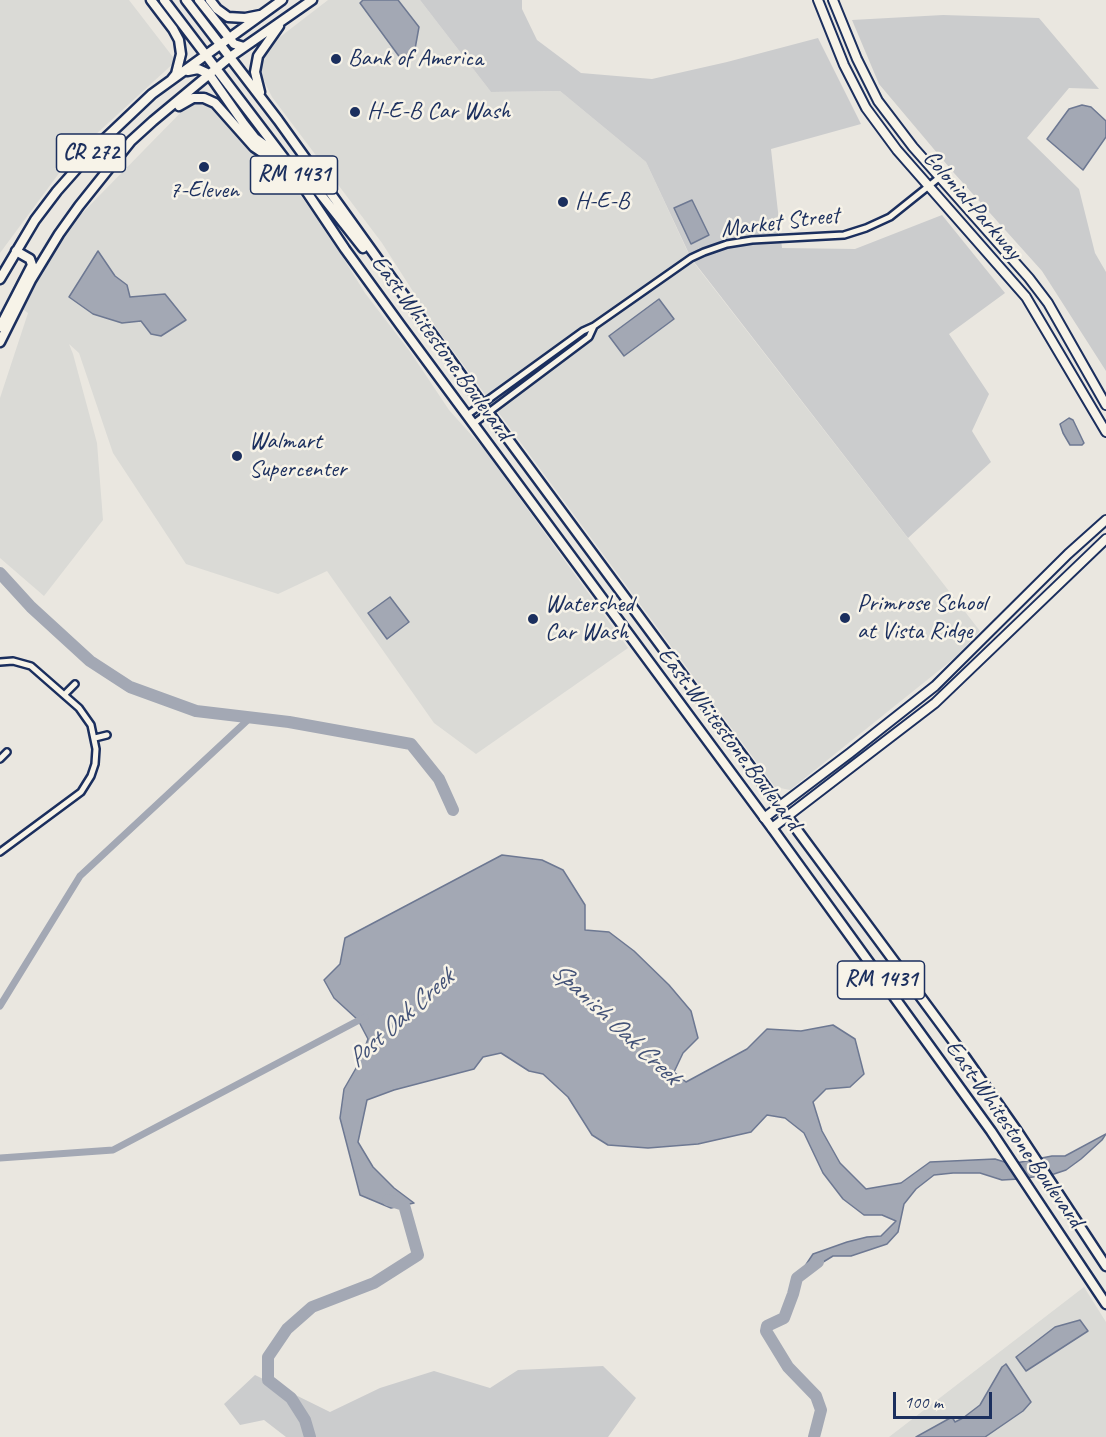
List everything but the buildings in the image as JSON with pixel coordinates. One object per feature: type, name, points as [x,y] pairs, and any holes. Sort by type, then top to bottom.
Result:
[{"type":"main road","points":[[151,0],[179,40],[181,54],[176,74],[171,81]]},
{"type":"main road","points":[[164,0],[207,55],[212,71],[255,138],[308,177],[398,297],[411,305]]},
{"type":"main road","name":"East Whitestone Boulevard","points":[[186,0],[262,98],[482,404],[788,815],[1017,1131],[1106,1266]]},
{"type":"main road","points":[[200,0],[229,38],[238,46],[244,47]]},
{"type":"main road","points":[[210,0],[228,17],[245,18],[263,14]]},
{"type":"main road","points":[[207,55],[282,0]]},
{"type":"main road","points":[[182,73],[198,69],[212,71],[312,0]]},
{"type":"main road","points":[[262,98],[255,72],[258,56],[285,18]]},
{"type":"main road","name":"CR 272","points":[[1,278],[35,220],[90,154],[131,112],[207,55]]},
{"type":"main road","name":"CR 272","points":[[0,342],[31,280],[78,206],[131,141],[212,71]]},
{"type":"main road","points":[[153,121],[167,116],[186,100],[204,98],[214,103],[254,147],[294,174]]},
{"type":"main road","name":"East Whitestone Boulevard","points":[[284,158],[345,249],[772,828],[991,1131],[1106,1304]]},
{"type":"main road","points":[[0,327],[32,265],[30,260],[16,251]]},
{"type":"street","name":"Colonial Parkway","points":[[818,0],[844,66],[866,108],[880,129],[1026,297],[1106,432]]},
{"type":"street","name":"Colonial Parkway","points":[[833,0],[857,59],[878,101],[892,121],[1029,278],[1048,303],[1106,405]]},
{"type":"street","name":"Market Street","points":[[467,415],[583,331],[594,327],[691,258],[728,244],[753,240],[844,235],[866,228],[890,217],[940,177]]},
{"type":"street","name":"Market Street","points":[[473,424],[589,337],[594,327]]},
{"type":"street","points":[[764,818],[935,686],[1068,554],[1106,520]]},
{"type":"street","points":[[772,828],[935,703],[1106,539]]},
{"type":"street","points":[[0,662],[13,661],[31,666],[85,715],[95,738],[95,764],[81,792],[0,852]]},
{"type":"street","points":[[64,695],[75,684]]},
{"type":"street","points":[[95,738],[107,735]]},
{"type":"street","points":[[0,759],[7,752]]},
{"type":"shaded area","points":[[0,0],[129,0],[176,61],[71,157],[0,253]]},
{"type":"shaded area","points":[[328,0],[420,0],[491,92],[560,91],[646,162],[691,259],[980,631],[957,656],[790,790],[775,787],[439,332],[382,243],[272,97],[260,73],[267,47]]},
{"type":"shaded area","points":[[420,0],[522,0],[522,9],[537,40],[581,73],[652,79],[818,38],[861,124],[771,149],[782,248],[855,249],[942,215],[1005,293],[949,334],[989,394],[972,431],[991,462],[908,538],[691,258],[646,162],[560,91],[491,92]]},
{"type":"shaded area","points":[[943,15],[1039,18],[1099,89],[1069,88],[1027,138],[1079,189],[1095,253],[1106,272],[1106,371],[1042,271],[954,173],[879,84],[852,20]]},
{"type":"shaded area","points":[[192,101],[210,102],[279,167],[324,227],[365,293],[411,353],[449,410],[484,449],[628,648],[476,754],[434,723],[327,571],[278,594],[186,564],[113,453],[79,353],[69,344],[97,443],[103,520],[44,596],[0,558],[0,398],[28,313],[18,306],[47,249]]},
{"type":"shaded area","points":[[1084,1287],[1106,1322],[1106,1437],[889,1437]]},
{"type":"shaded area","points":[[603,1366],[636,1398],[608,1437],[286,1437],[264,1420],[240,1425],[224,1404],[255,1375],[330,1412],[380,1388],[434,1371],[490,1388],[518,1370]]},
{"type":"water","points":[[363,0],[398,0],[419,27],[415,49],[401,59],[360,3]]},
{"type":"water","points":[[1082,105],[1091,107],[1106,121],[1106,137],[1083,170],[1047,139],[1069,109]]},
{"type":"water","points":[[692,200],[709,235],[691,244],[674,208]]},
{"type":"water","points":[[98,251],[115,276],[127,285],[130,297],[165,294],[186,320],[161,336],[151,334],[141,321],[122,323],[93,314],[69,297]]},
{"type":"water","points":[[659,299],[674,319],[624,356],[609,336]]},
{"type":"water","points":[[1069,418],[1073,420],[1084,443],[1082,445],[1070,445],[1063,433],[1060,424]]},
{"type":"water","points":[[390,597],[409,622],[387,639],[368,613]]},
{"type":"water","points":[[502,855],[542,860],[563,870],[585,905],[585,930],[609,932],[634,951],[669,985],[691,1011],[698,1038],[683,1053],[674,1072],[686,1082],[747,1049],[767,1029],[801,1031],[833,1025],[855,1039],[864,1074],[850,1087],[826,1089],[813,1102],[822,1131],[840,1163],[866,1189],[901,1183],[930,1162],[995,1159],[1011,1164],[1052,1156],[1065,1156],[1106,1134],[1081,1159],[1066,1170],[1054,1174],[1002,1180],[980,1173],[934,1175],[916,1189],[904,1204],[898,1232],[887,1244],[851,1256],[833,1256],[797,1278],[813,1254],[847,1242],[881,1236],[896,1221],[882,1215],[864,1215],[843,1199],[823,1173],[804,1133],[785,1118],[767,1115],[751,1132],[698,1144],[648,1148],[608,1145],[592,1135],[568,1097],[543,1074],[529,1071],[501,1053],[483,1057],[474,1069],[394,1090],[367,1100],[358,1142],[373,1167],[394,1188],[414,1203],[391,1208],[360,1195],[340,1118],[344,1089],[359,1063],[368,1039],[358,1020],[334,998],[324,980],[340,964],[345,938]]},
{"type":"water","points":[[1080,1320],[1088,1331],[1026,1371],[1016,1357],[1055,1327]]},
{"type":"water","points":[[1006,1364],[1031,1402],[1023,1411],[985,1437],[916,1437],[952,1417],[955,1422],[963,1418],[980,1405]]},
{"type":"waterway","name":"Spanish Oak Creek","points":[[0,573],[31,607],[90,661],[130,687],[196,711],[289,722],[411,744],[439,779],[453,810]]},
{"type":"waterway","points":[[0,1006],[80,876],[251,717]]},
{"type":"waterway","points":[[0,1158],[113,1150],[365,1017]]},
{"type":"waterway","name":"Post Oak Creek","points":[[310,1437],[305,1420],[291,1398],[268,1380],[268,1357],[287,1329],[312,1307],[374,1283],[418,1255],[404,1205],[388,1200]]},
{"type":"waterway","points":[[814,1437],[821,1410],[816,1396],[788,1367],[766,1331],[767,1326],[784,1318],[797,1278],[818,1262]]},
{"type":"place","name":"Bank of America","points":[[336,59]]},
{"type":"place","name":"H-E-B Car Wash","points":[[355,112]]},
{"type":"place","name":"7-Eleven","points":[[204,167]]},
{"type":"place","name":"H-E-B","points":[[563,202]]},
{"type":"place","name":"Walmart Supercenter","points":[[237,456]]},
{"type":"place","name":"Primrose School at Vista Ridge","points":[[845,618]]},
{"type":"place","name":"Watershed Car Wash","points":[[533,619]]}]
